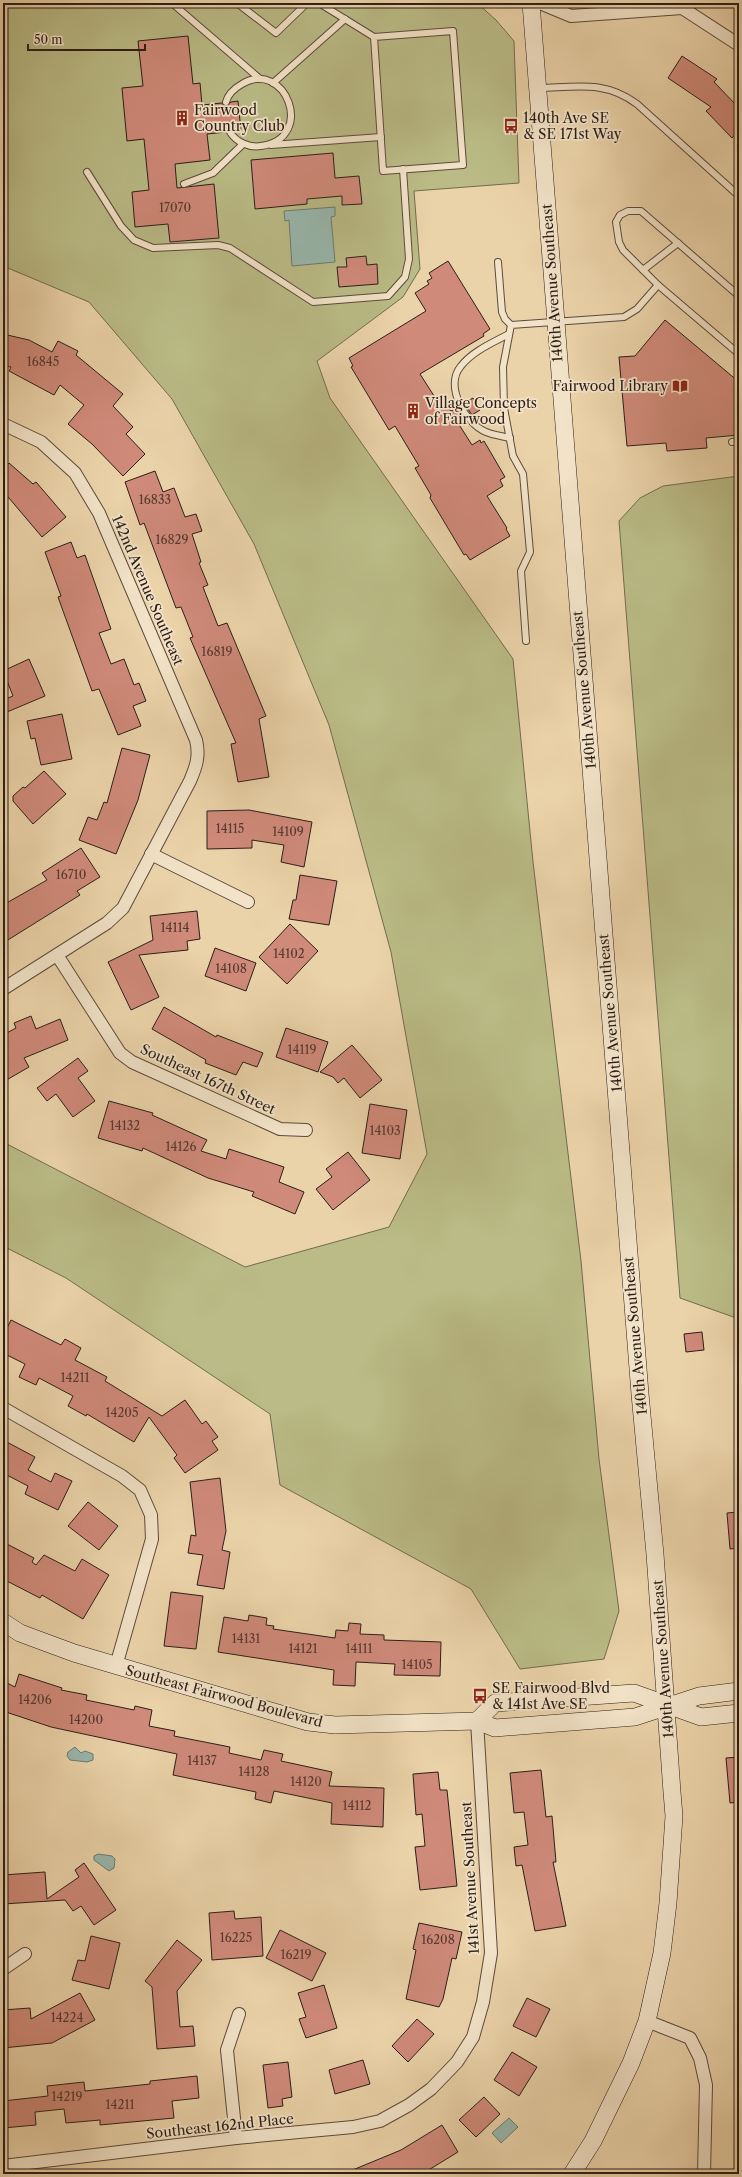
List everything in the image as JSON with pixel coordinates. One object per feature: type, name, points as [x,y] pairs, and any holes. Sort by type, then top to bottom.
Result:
[{"type":"main road","name":"140th Avenue Southeast","points":[[531,3],[640,1394],[667,1706],[674,1816],[668,1903],[662,1953],[647,2021],[631,2063],[593,2142],[572,2174]]},
{"type":"main road","name":"Southeast Fairwood Boulevard","points":[[3,1622],[20,1633],[116,1666],[308,1722],[335,1725],[477,1721],[495,1728],[635,1717],[699,1696],[739,1691]]},
{"type":"main road","points":[[477,1721],[495,1704],[634,1693],[701,1717],[739,1713]]},
{"type":"street","points":[[540,3],[571,16],[648,12],[679,5],[739,45]]},
{"type":"street","name":"142nd Avenue Southeast","points":[[3,424],[41,442],[75,473],[99,512],[196,740],[199,751],[197,765],[151,854]]},
{"type":"street","points":[[3,989],[107,923],[123,908],[151,854],[248,902]]},
{"type":"street","name":"Southeast 167th Street","points":[[57,955],[120,1053],[132,1062],[280,1128],[306,1130]]},
{"type":"street","points":[[3,1408],[122,1476],[140,1490],[151,1515],[152,1539],[116,1666]]},
{"type":"street","name":"141st Avenue Southeast","points":[[431,2089],[457,2062],[473,2037],[483,2002],[490,1953],[477,1721]]},
{"type":"street","points":[[3,1968],[25,1954]]},
{"type":"street","points":[[236,2138],[227,2050],[240,2014]]},
{"type":"street","points":[[647,2021],[690,2038],[700,2058],[706,2085],[704,2174]]},
{"type":"street","name":"Southeast 162nd Place","points":[[3,2166],[236,2138],[353,2127],[380,2121],[408,2106],[431,2089]]},
{"type":"lane","points":[[172,3],[260,79],[272,83],[283,90],[290,102],[292,115],[288,128],[280,139],[269,145]]},
{"type":"lane","points":[[237,3],[276,33],[307,3]]},
{"type":"lane","points":[[319,3],[374,37],[453,31],[462,165],[384,171],[374,37]]},
{"type":"lane","points":[[272,83],[345,19]]},
{"type":"lane","points":[[226,102],[235,88],[246,81],[260,79]]},
{"type":"lane","points":[[537,88],[599,86],[622,93],[637,104],[739,196]]},
{"type":"lane","points":[[230,132],[243,144],[256,147],[381,138]]},
{"type":"lane","points":[[184,184],[212,173],[243,144]]},
{"type":"lane","points":[[87,172],[121,226],[134,240],[153,248],[218,245],[230,248],[313,302],[388,296],[405,277],[409,259],[403,169]]},
{"type":"lane","points":[[739,296],[641,211],[628,211],[620,215],[616,222],[619,242],[623,250],[658,285],[739,354]]},
{"type":"lane","points":[[643,270],[678,243]]},
{"type":"lane","points":[[498,262],[502,312],[505,319],[511,325],[624,317],[638,309],[658,285]]},
{"type":"lane","points":[[511,325],[503,367],[504,408],[513,456],[523,474],[530,552],[520,571],[526,641]]},
{"type":"lane","points":[[509,334],[473,353],[459,367],[454,380],[455,393],[472,423],[486,432],[510,438]]},
{"type":"lane","points":[[732,442],[739,441]]},
{"type":"green space","points":[[3,3],[477,3],[496,20],[514,41],[519,183],[414,191],[420,269],[403,297],[317,361],[330,398],[513,659],[533,862],[581,1261],[599,1459],[619,1611],[604,1659],[520,1669],[471,1589],[280,1485],[270,1414],[66,1278],[3,1246],[3,1142],[245,1267],[389,1227],[427,1154],[391,952],[329,725],[254,544],[172,399],[89,302],[3,266]]},
{"type":"green space","points":[[739,476],[739,1319],[680,1298],[619,521],[640,498],[663,486]]},
{"type":"water","points":[[335,207],[335,216],[331,217],[335,262],[292,266],[289,220],[285,221],[284,211]]},
{"type":"water","points":[[75,1747],[81,1753],[85,1751],[93,1754],[93,1760],[87,1762],[70,1760],[67,1756],[68,1752]]},
{"type":"water","points":[[98,1854],[112,1856],[115,1859],[114,1868],[109,1871],[94,1860],[94,1856]]},
{"type":"water","points":[[509,2118],[518,2127],[501,2143],[492,2133]]},
{"type":"building","name":"Fairwood Country Club","points":[[188,36],[193,84],[200,83],[202,105],[222,103],[226,106],[231,102],[238,101],[241,131],[235,131],[229,128],[226,132],[207,134],[210,160],[175,164],[177,188],[214,184],[219,238],[170,242],[168,224],[135,227],[132,192],[149,190],[144,139],[127,141],[122,88],[143,86],[138,41]]},
{"type":"building","points":[[682,56],[717,79],[714,82],[739,108],[739,130],[732,138],[706,111],[711,107],[668,78]]},
{"type":"building","points":[[333,153],[335,178],[359,176],[362,204],[342,205],[342,196],[307,199],[307,204],[255,209],[251,160]]},
{"type":"building","points":[[366,256],[367,265],[377,264],[378,284],[339,287],[337,267],[347,267],[346,258]]},
{"type":"building","name":"Village Concepts of Fairwood","points":[[448,261],[490,329],[483,334],[484,336],[420,374],[436,399],[438,398],[445,409],[448,407],[451,411],[457,408],[464,420],[458,423],[472,445],[480,440],[481,443],[484,441],[505,477],[500,480],[503,486],[487,496],[507,528],[506,529],[510,536],[470,560],[466,554],[464,555],[430,498],[431,495],[415,468],[419,466],[395,426],[389,430],[351,367],[353,366],[349,358],[426,311],[415,293],[429,284],[427,281],[432,278],[429,273]]},
{"type":"building","name":"Fairwood Library","points":[[665,320],[739,382],[739,435],[706,438],[707,448],[667,451],[666,443],[627,446],[619,357],[635,356]]},
{"type":"building","points":[[3,334],[29,340],[52,352],[58,341],[78,351],[76,355],[123,394],[113,406],[133,427],[126,434],[145,454],[123,476],[92,444],[68,424],[84,405],[60,385],[54,395],[9,371],[11,367],[3,366]]},
{"type":"building","points":[[473,398],[480,410],[472,415],[464,403]]},
{"type":"building","points":[[9,463],[33,484],[36,482],[66,517],[42,537],[3,491],[3,470]]},
{"type":"building","points":[[155,471],[163,492],[174,488],[185,517],[196,514],[202,531],[192,534],[201,562],[199,563],[208,585],[203,587],[218,626],[227,623],[266,716],[259,719],[269,777],[238,782],[231,744],[236,743],[190,638],[193,637],[181,607],[176,608],[144,523],[140,525],[125,482]]},
{"type":"building","points":[[71,542],[77,558],[85,555],[111,629],[99,633],[111,664],[124,659],[134,685],[139,683],[146,701],[133,706],[141,726],[118,735],[99,689],[92,691],[58,597],[61,596],[45,552]]},
{"type":"building","points":[[29,659],[45,696],[7,712],[3,700],[13,696],[3,671]]},
{"type":"building","points":[[62,714],[72,759],[41,765],[35,738],[31,739],[27,721]]},
{"type":"building","points":[[122,748],[150,755],[138,800],[116,854],[79,840],[88,817],[97,820],[104,802],[107,803]]},
{"type":"building","points":[[44,771],[66,794],[33,824],[13,801],[13,796],[23,787],[25,788]]},
{"type":"building","points":[[249,810],[312,822],[304,867],[281,862],[284,845],[252,840],[252,848],[207,849],[207,811]]},
{"type":"building","points":[[81,848],[100,877],[77,891],[80,895],[3,943],[3,905],[47,880],[42,873]]},
{"type":"building","points":[[300,875],[337,881],[329,925],[289,919],[293,900],[296,900]]},
{"type":"building","points":[[197,911],[200,939],[187,941],[188,950],[139,955],[159,997],[131,1010],[108,962],[153,940],[150,916]]},
{"type":"building","points":[[290,924],[318,951],[287,984],[259,957]]},
{"type":"building","points":[[215,948],[256,963],[246,991],[205,976]]},
{"type":"building","points":[[164,1007],[216,1037],[217,1035],[263,1053],[257,1067],[243,1062],[236,1075],[205,1063],[206,1060],[152,1029]]},
{"type":"building","points":[[31,1016],[36,1029],[60,1019],[68,1040],[24,1058],[29,1067],[3,1082],[3,1035],[16,1028],[14,1023]]},
{"type":"building","points":[[286,1028],[328,1042],[318,1072],[276,1057]]},
{"type":"building","points":[[352,1045],[382,1080],[360,1098],[344,1078],[338,1083],[333,1077],[320,1072]]},
{"type":"building","points":[[78,1058],[88,1071],[78,1078],[95,1101],[73,1117],[56,1094],[47,1101],[37,1088]]},
{"type":"building","points":[[109,1101],[153,1113],[152,1115],[207,1140],[201,1151],[226,1159],[229,1149],[284,1167],[279,1182],[304,1192],[295,1214],[252,1196],[254,1192],[208,1178],[143,1148],[142,1151],[98,1138]]},
{"type":"building","points":[[370,1104],[407,1110],[400,1159],[362,1153]]},
{"type":"building","points":[[348,1152],[370,1180],[333,1210],[316,1189],[332,1177],[326,1169]]},
{"type":"building","points":[[11,1320],[61,1345],[65,1339],[81,1348],[75,1360],[107,1377],[105,1381],[162,1416],[185,1400],[202,1424],[206,1421],[218,1437],[212,1441],[218,1450],[185,1473],[174,1458],[177,1455],[149,1417],[134,1442],[87,1414],[86,1416],[68,1406],[73,1396],[39,1378],[36,1385],[19,1377],[25,1364],[3,1353],[3,1336]]},
{"type":"building","points":[[702,1332],[704,1350],[686,1352],[684,1334]]},
{"type":"building","points":[[3,1440],[35,1457],[28,1470],[51,1482],[55,1473],[72,1481],[58,1510],[25,1494],[28,1486],[3,1473]]},
{"type":"building","points":[[220,1478],[226,1531],[222,1550],[230,1552],[224,1589],[197,1585],[203,1555],[188,1553],[191,1535],[196,1536],[190,1482]]},
{"type":"building","points":[[88,1502],[118,1526],[99,1550],[68,1526]]},
{"type":"building","points":[[739,1512],[739,1548],[730,1549],[727,1513]]},
{"type":"building","points":[[3,1542],[34,1558],[32,1562],[36,1565],[44,1555],[75,1571],[82,1559],[109,1575],[83,1619],[42,1595],[40,1598],[3,1579]]},
{"type":"building","points":[[171,1592],[203,1596],[196,1649],[164,1646]]},
{"type":"building","points":[[249,1615],[267,1618],[266,1625],[274,1626],[273,1629],[335,1638],[336,1630],[348,1631],[349,1623],[361,1624],[360,1634],[384,1635],[384,1640],[441,1642],[440,1676],[394,1675],[395,1664],[356,1662],[355,1686],[333,1685],[334,1670],[218,1652],[224,1617],[248,1621]]},
{"type":"building","points":[[19,1674],[62,1688],[61,1690],[87,1695],[86,1700],[134,1710],[135,1706],[152,1710],[149,1726],[175,1731],[174,1736],[230,1747],[229,1753],[261,1760],[264,1750],[283,1754],[281,1761],[332,1772],[329,1786],[384,1788],[383,1827],[331,1824],[332,1803],[274,1791],[271,1803],[255,1799],[256,1792],[173,1775],[177,1754],[51,1727],[3,1711],[3,1681],[15,1687]]},
{"type":"building","points":[[739,1757],[739,1802],[730,1803],[726,1758]]},
{"type":"building","points":[[541,1770],[546,1817],[552,1816],[556,1862],[553,1862],[566,1926],[535,1931],[522,1865],[516,1866],[514,1847],[528,1845],[524,1812],[514,1813],[510,1773]]},
{"type":"building","points":[[438,1772],[440,1790],[447,1790],[457,1886],[420,1890],[415,1847],[425,1846],[422,1814],[416,1815],[413,1774]]},
{"type":"building","points":[[84,1863],[116,1910],[94,1925],[81,1906],[73,1911],[65,1900],[3,1904],[3,1875],[45,1872],[47,1899],[79,1877],[75,1870]]},
{"type":"building","points":[[234,1911],[235,1919],[261,1917],[263,1956],[212,1960],[209,1913]]},
{"type":"building","points":[[419,1923],[462,1932],[456,1959],[452,1958],[443,1999],[439,2007],[406,1999],[416,1950],[413,1949]]},
{"type":"building","points":[[280,1930],[326,1953],[312,1981],[266,1958]]},
{"type":"building","points":[[91,1936],[120,1943],[109,1989],[72,1980],[78,1960],[85,1961]]},
{"type":"building","points":[[177,1940],[202,1960],[177,1991],[180,2027],[193,2026],[195,2046],[157,2049],[152,1987],[145,1981]]},
{"type":"building","points":[[324,1985],[337,2028],[306,2038],[299,2019],[306,2017],[298,1993]]},
{"type":"building","points":[[80,1993],[95,2020],[52,2043],[3,2048],[3,2010],[30,2008],[31,2019]]},
{"type":"building","points":[[527,1998],[550,2009],[536,2037],[513,2026]]},
{"type":"building","points":[[417,2019],[434,2034],[408,2062],[392,2046]]},
{"type":"building","points":[[512,2052],[537,2067],[519,2096],[494,2080]]},
{"type":"building","points":[[363,2060],[370,2084],[335,2094],[329,2070]]},
{"type":"building","points":[[288,2062],[292,2097],[282,2099],[283,2106],[268,2108],[263,2065]]},
{"type":"building","points":[[197,2076],[199,2098],[172,2101],[174,2118],[100,2125],[100,2120],[66,2123],[64,2109],[35,2112],[36,2125],[3,2128],[3,2101],[48,2096],[47,2086],[84,2082],[85,2091],[150,2084],[150,2081]]},
{"type":"building","points":[[484,2097],[500,2114],[476,2137],[459,2120]]},
{"type":"building","points":[[442,2125],[458,2152],[422,2174],[343,2174],[401,2150]]},
{"type":"place","name":"Fairwood Country Club","points":[[182,118]]},
{"type":"place","name":"140th Ave SE & SE 171st Way","points":[[511,126]]},
{"type":"place","name":"Fairwood Library","points":[[680,386]]},
{"type":"place","name":"Village Concepts of Fairwood","points":[[413,411]]},
{"type":"place","name":"SE Fairwood Blvd & 141st Ave SE","points":[[480,1696]]}]
